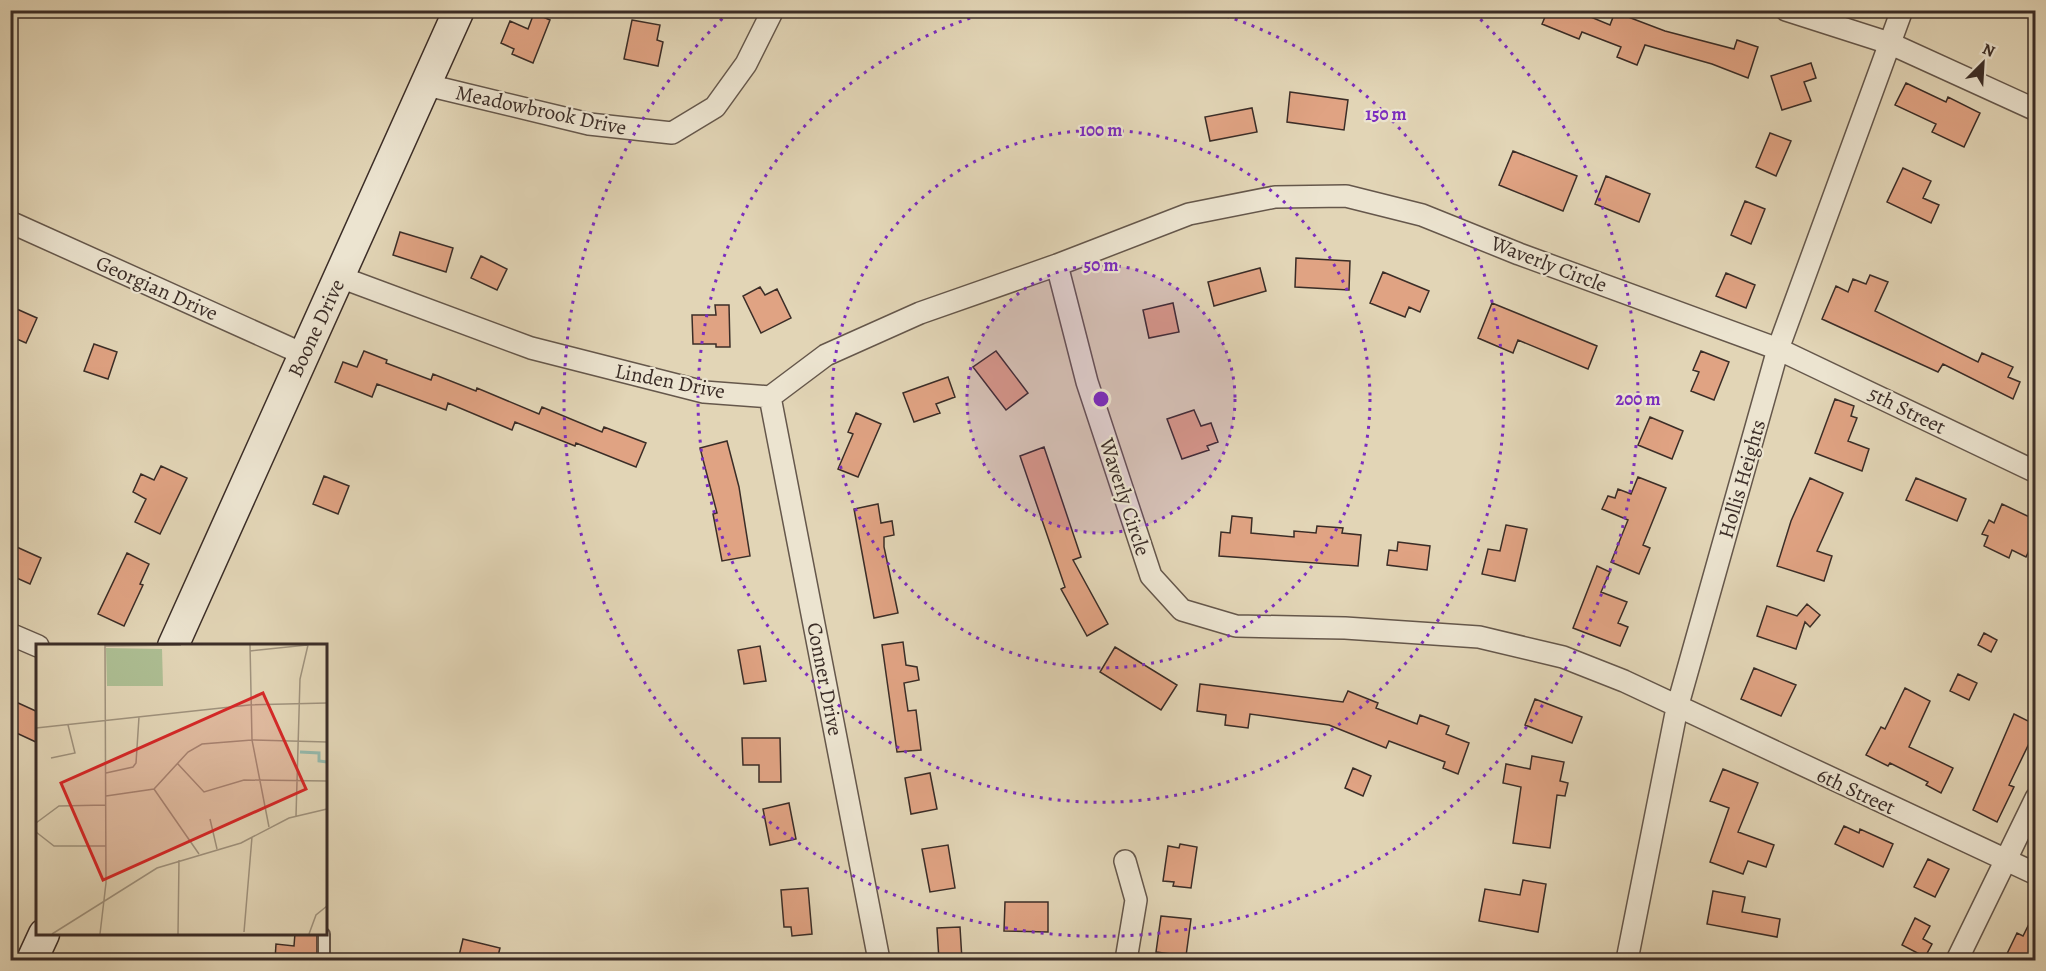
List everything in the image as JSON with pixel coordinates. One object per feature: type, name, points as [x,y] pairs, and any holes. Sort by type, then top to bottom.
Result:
[{"type":"street","name":"Boone Drive","points":[[173,644],[459,10]]},
{"type":"street","name":"Meadowbrook Drive","points":[[427,85],[589,124],[672,134],[714,107],[746,64],[773,10]]},
{"type":"street","points":[[1786,10],[1889,44],[2036,110]]},
{"type":"street","name":"Hollis Heights","points":[[1627,960],[1677,708],[1779,349],[1902,10]]},
{"type":"street","name":"Waverly Circle","points":[[1677,708],[1624,681],[1563,657],[1479,637],[1345,628],[1236,626],[1182,610],[1151,576],[1087,382],[1057,265],[1189,214],[1275,196],[1346,196],[1422,215],[1519,254],[1779,349]]},
{"type":"street","name":"Georgian Drive","points":[[10,222],[303,354]]},
{"type":"street","points":[[770,397],[826,355],[920,313],[1057,265]]},
{"type":"street","name":"Linden Drive","points":[[340,277],[531,348],[704,392],[770,397]]},
{"type":"street","name":"5th Street","points":[[1779,349],[2036,472]]},
{"type":"street","name":"Conner Drive","points":[[770,397],[879,960]]},
{"type":"street","points":[[10,634],[36,645]]},
{"type":"street","name":"6th Street","points":[[1677,708],[2036,874]]},
{"type":"street","points":[[1957,960],[2036,798]]},
{"type":"street","points":[[1125,861],[1136,900],[1126,960]]},
{"type":"street","points":[[32,960],[43,935]]},
{"type":"lane","points":[[324,935],[324,960]]},
{"type":"building","points":[[1548,10],[1574,10],[1610,25],[1615,12],[1665,31],[1734,49],[1737,40],[1758,47],[1748,78],[1712,64],[1645,45],[1637,65],[1617,57],[1621,47],[1582,32],[1579,39],[1542,24]]},
{"type":"building","points":[[534,13],[550,20],[533,63],[512,54],[514,49],[501,43],[510,21],[528,29]]},
{"type":"building","points":[[632,20],[660,25],[657,40],[663,42],[658,66],[624,59]]},
{"type":"building","points":[[1811,63],[1816,78],[1804,82],[1811,101],[1782,110],[1771,76]]},
{"type":"building","points":[[1906,83],[1946,102],[1948,97],[1980,113],[1964,147],[1932,132],[1936,124],[1895,105]]},
{"type":"building","points":[[1290,92],[1348,100],[1344,130],[1287,122]]},
{"type":"building","points":[[1252,108],[1257,132],[1210,141],[1205,117]]},
{"type":"building","points":[[1770,133],[1791,141],[1776,176],[1756,167]]},
{"type":"building","points":[[1513,151],[1577,176],[1563,211],[1499,185]]},
{"type":"building","points":[[1903,168],[1931,181],[1923,198],[1939,205],[1931,223],[1887,202]]},
{"type":"building","points":[[1606,176],[1650,194],[1639,222],[1595,204]]},
{"type":"building","points":[[1745,201],[1765,209],[1751,244],[1731,235]]},
{"type":"building","points":[[400,232],[453,248],[446,272],[393,255]]},
{"type":"building","points":[[481,256],[507,269],[497,290],[471,278]]},
{"type":"building","points":[[1296,258],[1350,261],[1349,290],[1295,287]]},
{"type":"building","points":[[1260,268],[1266,291],[1214,306],[1208,282]]},
{"type":"building","points":[[1383,272],[1429,291],[1420,312],[1409,307],[1405,317],[1370,303]]},
{"type":"building","points":[[1726,273],[1755,285],[1746,308],[1716,296]]},
{"type":"building","points":[[1870,275],[1888,282],[1875,311],[1978,362],[1982,353],[2013,367],[2008,377],[2020,382],[2013,399],[1943,364],[1938,372],[1822,319],[1836,286],[1848,292],[1853,279],[1866,284]]},
{"type":"building","points":[[760,287],[765,295],[777,289],[791,318],[761,333],[743,296]]},
{"type":"building","points":[[1173,303],[1179,332],[1149,338],[1143,310]]},
{"type":"building","points":[[1492,303],[1597,346],[1588,369],[1518,340],[1513,353],[1478,338]]},
{"type":"building","points":[[715,305],[729,305],[730,347],[716,347],[716,344],[693,344],[692,315],[716,315]]},
{"type":"building","points":[[10,306],[37,318],[26,343],[10,336]]},
{"type":"building","points":[[94,344],[117,352],[108,379],[84,371]]},
{"type":"building","points":[[364,351],[387,360],[386,363],[431,380],[433,374],[476,391],[477,388],[539,414],[542,407],[602,432],[604,427],[646,443],[636,467],[515,422],[512,430],[448,403],[446,410],[377,384],[372,397],[335,382],[343,362],[357,367]]},
{"type":"building","points":[[996,351],[1028,393],[1006,410],[973,367]]},
{"type":"building","points":[[1701,351],[1729,362],[1714,400],[1691,391],[1699,372],[1693,370]]},
{"type":"building","points":[[948,377],[955,397],[936,404],[940,413],[914,422],[903,393]]},
{"type":"building","points":[[1835,399],[1854,406],[1851,416],[1857,418],[1848,441],[1869,449],[1862,471],[1815,453]]},
{"type":"building","points":[[1194,410],[1201,426],[1211,423],[1218,442],[1207,446],[1209,450],[1182,459],[1167,419]]},
{"type":"building","points":[[856,413],[881,424],[858,477],[838,469],[853,434],[848,432]]},
{"type":"building","points":[[1650,417],[1683,431],[1672,459],[1638,445]]},
{"type":"building","points":[[727,441],[739,487],[750,556],[722,561],[713,514],[717,513],[700,448]]},
{"type":"building","points":[[1044,447],[1081,557],[1073,560],[1108,624],[1087,636],[1061,589],[1065,587],[1020,456]]},
{"type":"building","points":[[161,466],[187,478],[160,534],[135,522],[146,499],[133,492],[141,474],[154,480]]},
{"type":"building","points":[[324,476],[349,486],[338,514],[313,504]]},
{"type":"building","points":[[1638,477],[1666,488],[1643,545],[1650,548],[1639,574],[1611,562],[1628,520],[1602,509],[1608,496],[1615,498],[1618,489],[1631,494]]},
{"type":"building","points":[[1810,478],[1843,493],[1817,551],[1832,556],[1824,581],[1777,566],[1791,521]]},
{"type":"building","points":[[1916,478],[1966,499],[1957,521],[1906,500]]},
{"type":"building","points":[[878,504],[881,523],[892,521],[894,535],[884,537],[884,547],[898,613],[874,618],[854,509]]},
{"type":"building","points":[[2002,504],[2036,520],[2036,536],[2026,557],[2012,550],[2009,558],[1984,546],[1988,536],[1982,534],[1989,520],[1994,523]]},
{"type":"building","points":[[1232,516],[1252,518],[1251,533],[1294,537],[1294,531],[1316,533],[1317,526],[1343,528],[1342,533],[1361,535],[1358,566],[1219,556],[1221,532],[1230,533]]},
{"type":"building","points":[[1506,525],[1527,529],[1515,581],[1482,574],[1488,549],[1500,551]]},
{"type":"building","points":[[1398,542],[1430,546],[1427,570],[1387,565],[1389,550],[1397,551]]},
{"type":"building","points":[[10,544],[41,558],[30,584],[10,575]]},
{"type":"building","points":[[127,553],[149,564],[140,584],[143,585],[124,626],[98,614]]},
{"type":"building","points":[[1597,566],[1610,572],[1601,592],[1627,602],[1618,623],[1628,627],[1620,646],[1573,628]]},
{"type":"building","points":[[1807,604],[1820,615],[1810,627],[1805,622],[1796,649],[1757,636],[1767,606],[1797,616]]},
{"type":"building","points":[[1984,633],[1997,640],[1991,652],[1978,645]]},
{"type":"building","points":[[903,642],[906,665],[917,667],[919,680],[904,683],[908,711],[916,710],[921,750],[897,752],[882,645]]},
{"type":"building","points":[[760,646],[766,681],[744,684],[738,650]]},
{"type":"building","points":[[1115,647],[1177,685],[1161,710],[1100,672]]},
{"type":"building","points":[[1754,668],[1796,685],[1781,716],[1741,699]]},
{"type":"building","points":[[1958,674],[1977,683],[1969,700],[1950,691]]},
{"type":"building","points":[[1200,684],[1343,702],[1348,691],[1378,703],[1376,708],[1417,724],[1420,715],[1449,726],[1446,734],[1469,743],[1458,774],[1443,768],[1445,762],[1389,741],[1386,748],[1329,725],[1250,714],[1248,728],[1225,725],[1226,715],[1197,711]]},
{"type":"building","points":[[1905,688],[1930,701],[1909,747],[1953,768],[1941,793],[1926,785],[1928,782],[1890,763],[1888,766],[1866,755],[1881,727],[1885,729]]},
{"type":"building","points":[[1535,699],[1582,717],[1572,743],[1525,725]]},
{"type":"building","points":[[16,702],[36,711],[36,742],[10,730],[10,713]]},
{"type":"building","points":[[2014,714],[2036,725],[2036,729],[2009,785],[2014,787],[1997,822],[1973,810]]},
{"type":"building","points":[[742,738],[780,738],[781,782],[759,782],[759,765],[743,765]]},
{"type":"building","points":[[1532,756],[1564,762],[1560,781],[1568,783],[1565,796],[1557,795],[1550,848],[1513,843],[1521,787],[1503,783],[1506,764],[1530,769]]},
{"type":"building","points":[[1353,768],[1371,776],[1363,796],[1345,788]]},
{"type":"building","points":[[1723,769],[1758,783],[1738,832],[1774,845],[1766,867],[1748,861],[1743,874],[1710,862],[1729,808],[1710,801]]},
{"type":"building","points":[[930,773],[937,809],[911,814],[905,778]]},
{"type":"building","points":[[789,803],[796,839],[770,845],[763,809]]},
{"type":"building","points":[[1844,826],[1859,833],[1860,829],[1893,844],[1883,867],[1835,844]]},
{"type":"building","points":[[1180,844],[1197,847],[1191,888],[1173,886],[1174,882],[1163,881],[1168,846],[1179,848]]},
{"type":"building","points":[[948,845],[955,888],[930,892],[922,849]]},
{"type":"building","points":[[1928,859],[1949,869],[1935,897],[1914,887]]},
{"type":"building","points":[[1523,880],[1546,884],[1538,932],[1479,921],[1485,889],[1520,895]]},
{"type":"building","points":[[808,888],[812,934],[792,936],[791,927],[784,927],[781,890]]},
{"type":"building","points":[[1713,891],[1745,897],[1742,912],[1780,919],[1777,937],[1707,924]]},
{"type":"building","points":[[1005,902],[1048,902],[1048,932],[1004,931]]},
{"type":"building","points":[[2036,910],[2036,960],[2004,960],[2017,933],[2023,936]]},
{"type":"building","points":[[1161,916],[1191,919],[1186,956],[1156,952]]},
{"type":"building","points":[[1915,918],[1930,926],[1923,939],[1932,944],[1925,957],[1902,945]]},
{"type":"building","points":[[960,927],[962,960],[939,960],[937,928]]},
{"type":"building","points":[[295,935],[317,935],[317,960],[275,960],[276,944],[294,946]]},
{"type":"building","points":[[463,939],[500,948],[497,960],[458,960]]}]
